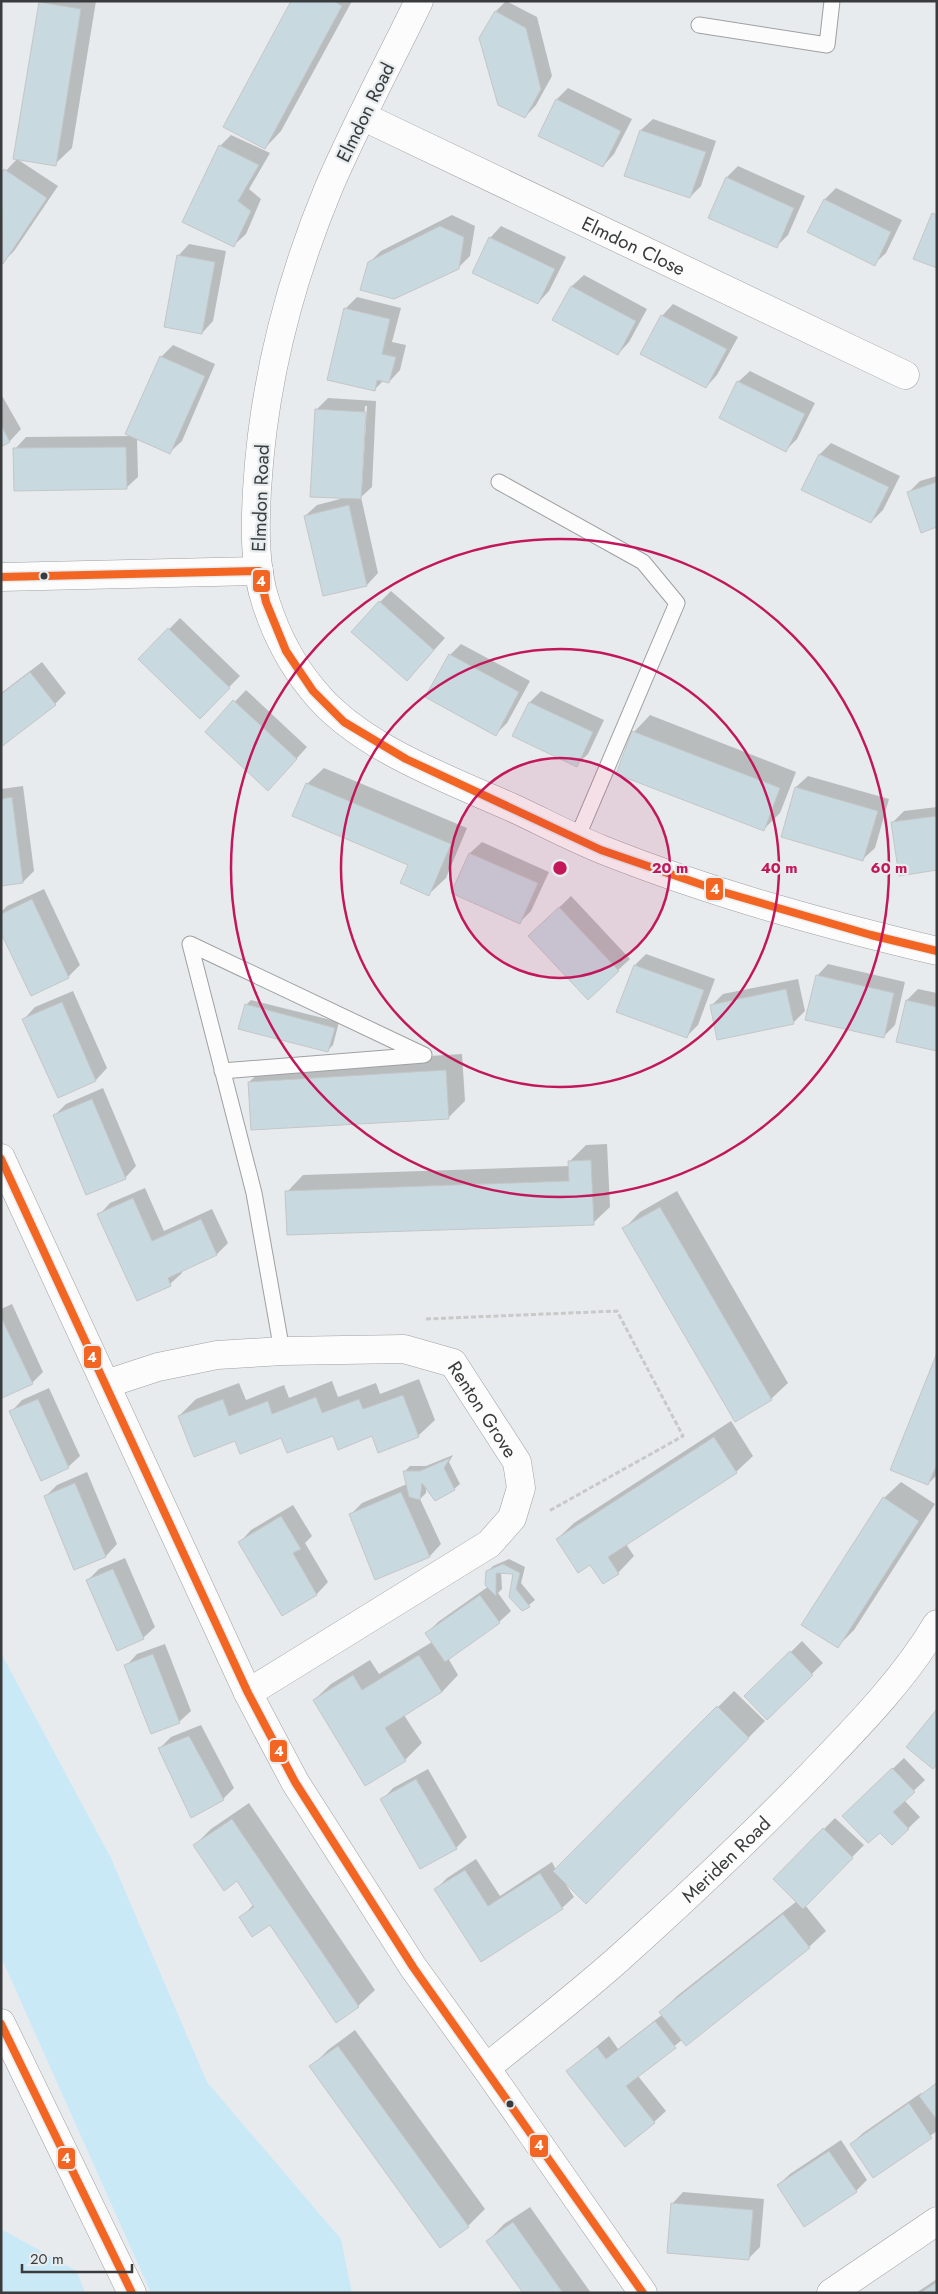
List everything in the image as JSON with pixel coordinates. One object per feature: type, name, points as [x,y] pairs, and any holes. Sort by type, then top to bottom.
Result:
[{"type":"street","name":"Elmdon Road","points":[[419,1],[362,116],[326,195],[298,267],[284,318],[272,374],[259,460],[256,522],[259,571],[266,602],[286,651],[313,691],[344,722],[406,759],[601,850],[723,892],[871,935],[937,951]]},
{"type":"street","name":"Elmdon Close","points":[[362,116],[905,375]]},
{"type":"street","points":[[1,577],[259,571]]},
{"type":"street","points":[[1,1158],[248,1693],[295,1782],[413,1968],[486,2068],[643,2293]]},
{"type":"street","name":"Renton Grove","points":[[106,1384],[158,1367],[217,1355],[282,1350],[404,1349],[453,1363],[517,1462],[520,1488],[512,1518],[489,1544],[248,1693]]},
{"type":"street","name":"Meriden Road","points":[[486,2068],[613,1964],[733,1853],[872,1711],[928,1640],[937,1624]]},
{"type":"street","points":[[1,2023],[132,2293]]},
{"type":"street","points":[[831,2293],[937,2221]]},
{"type":"lane","points":[[699,25],[827,45],[832,1]]},
{"type":"lane","points":[[499,482],[643,562],[677,603],[577,838]]},
{"type":"lane","points":[[222,1071],[424,1055],[190,944],[222,1071],[254,1193],[282,1350]]},
{"type":"path","points":[[404,1349],[408,1320],[617,1310],[683,1436],[548,1511]]},
{"type":"shaded area","points":[[1,1653],[111,1858],[207,2082],[341,2239],[352,2293],[151,2293],[1,1957]]},
{"type":"shaded area","points":[[1,2229],[77,2271],[85,2293],[1,2293]]},
{"type":"building","points":[[291,1],[334,1],[342,6],[265,149],[223,127]]},
{"type":"building","points":[[39,2],[81,9],[56,166],[13,159]]},
{"type":"building","points":[[495,11],[526,28],[541,89],[525,118],[498,105],[479,38]]},
{"type":"building","points":[[556,99],[621,131],[603,167],[538,136]]},
{"type":"building","points":[[640,130],[706,152],[690,198],[624,176]]},
{"type":"building","points":[[219,145],[259,165],[238,201],[251,211],[234,247],[182,222]]},
{"type":"building","points":[[4,169],[47,198],[3,264],[1,174]]},
{"type":"building","points":[[726,177],[794,208],[777,248],[708,218]]},
{"type":"building","points":[[824,199],[891,232],[875,266],[807,232]]},
{"type":"building","points":[[932,213],[937,215],[937,268],[913,259]]},
{"type":"building","points":[[440,226],[464,237],[459,269],[394,299],[360,290],[368,262]]},
{"type":"building","points":[[489,237],[555,269],[538,304],[472,273]]},
{"type":"building","points":[[177,255],[215,262],[202,334],[164,327]]},
{"type":"building","points":[[571,286],[636,321],[618,355],[552,320]]},
{"type":"building","points":[[344,308],[390,319],[382,354],[396,357],[389,383],[377,380],[375,391],[327,380]]},
{"type":"building","points":[[661,315],[727,349],[706,388],[640,354]]},
{"type":"building","points":[[160,356],[205,376],[170,454],[125,434]]},
{"type":"building","points":[[737,381],[805,414],[786,452],[719,418]]},
{"type":"building","points":[[315,409],[366,412],[361,499],[310,497]]},
{"type":"building","points":[[1,425],[10,442],[1,447]]},
{"type":"building","points":[[126,447],[127,489],[14,491],[13,448]]},
{"type":"building","points":[[819,454],[889,487],[871,523],[801,490]]},
{"type":"building","points":[[937,482],[937,527],[921,533],[907,492]]},
{"type":"building","points":[[349,505],[367,586],[323,596],[304,516]]},
{"type":"building","points":[[379,601],[434,650],[407,681],[351,632]]},
{"type":"building","points":[[168,628],[230,688],[200,719],[138,659]]},
{"type":"building","points":[[449,654],[519,692],[496,736],[425,697]]},
{"type":"building","points":[[30,672],[56,705],[1,747],[1,694]]},
{"type":"building","points":[[233,700],[297,759],[268,791],[205,732]]},
{"type":"building","points":[[529,702],[593,732],[577,767],[512,736]]},
{"type":"building","points":[[632,731],[780,788],[764,831],[616,774]]},
{"type":"building","points":[[306,783],[451,844],[429,896],[400,883],[408,865],[292,816]]},
{"type":"building","points":[[795,787],[878,811],[863,861],[781,837]]},
{"type":"building","points":[[12,797],[23,883],[1,886],[1,799]]},
{"type":"building","points":[[937,816],[937,870],[899,876],[891,822]]},
{"type":"building","points":[[469,853],[538,883],[520,924],[451,893]]},
{"type":"building","points":[[32,899],[69,978],[31,996],[1,933],[1,914]]},
{"type":"building","points":[[559,907],[619,971],[588,1000],[528,936]]},
{"type":"building","points":[[634,965],[704,990],[687,1038],[616,1012]]},
{"type":"building","points":[[816,975],[894,993],[884,1038],[805,1020]]},
{"type":"building","points":[[786,989],[794,1024],[717,1040],[710,1005]]},
{"type":"building","points":[[906,1000],[937,1007],[937,1051],[896,1042]]},
{"type":"building","points":[[62,1002],[96,1081],[58,1098],[22,1019]]},
{"type":"building","points":[[245,1004],[335,1028],[328,1052],[238,1029]]},
{"type":"building","points":[[446,1070],[449,1119],[251,1130],[248,1082]]},
{"type":"building","points":[[92,1099],[126,1179],[86,1195],[53,1115]]},
{"type":"building","points":[[591,1160],[594,1225],[287,1235],[285,1191],[569,1181],[568,1161]]},
{"type":"building","points":[[133,1198],[152,1241],[201,1219],[217,1255],[168,1278],[171,1286],[137,1301],[97,1214]]},
{"type":"building","points":[[660,1207],[772,1400],[735,1422],[622,1228]]},
{"type":"building","points":[[1,1317],[33,1384],[2,1398],[1,1397]]},
{"type":"building","points":[[937,1353],[937,1464],[928,1485],[890,1470]]},
{"type":"building","points":[[403,1395],[419,1437],[378,1453],[372,1436],[338,1450],[333,1436],[287,1453],[281,1438],[240,1454],[235,1441],[194,1457],[178,1416],[223,1399],[229,1416],[268,1401],[272,1414],[316,1397],[322,1413],[359,1399],[363,1409]]},
{"type":"building","points":[[38,1399],[69,1468],[41,1481],[9,1411]]},
{"type":"building","points":[[714,1437],[737,1473],[608,1557],[619,1574],[603,1584],[590,1565],[578,1573],[556,1539]]},
{"type":"building","points":[[450,1458],[444,1468],[455,1490],[435,1501],[422,1483],[420,1500],[409,1497],[403,1471],[420,1471]]},
{"type":"building","points":[[75,1483],[106,1557],[74,1570],[44,1496]]},
{"type":"building","points":[[401,1492],[430,1557],[375,1580],[349,1514]]},
{"type":"building","points":[[883,1497],[919,1521],[838,1648],[801,1625]]},
{"type":"building","points":[[281,1516],[301,1549],[293,1553],[317,1595],[282,1616],[238,1542]]},
{"type":"building","points":[[503,1564],[520,1573],[516,1589],[530,1607],[522,1611],[509,1597],[513,1574],[496,1573],[496,1596],[485,1585],[486,1571]]},
{"type":"building","points":[[113,1569],[144,1639],[117,1651],[86,1580]]},
{"type":"building","points":[[480,1595],[500,1623],[445,1662],[425,1633]]},
{"type":"building","points":[[790,1651],[813,1675],[767,1720],[744,1696]]},
{"type":"building","points":[[153,1654],[180,1723],[151,1734],[124,1665]]},
{"type":"building","points":[[419,1655],[442,1692],[385,1728],[406,1761],[365,1786],[313,1700],[353,1675],[362,1690]]},
{"type":"building","points":[[717,1706],[749,1738],[586,1904],[553,1871]]},
{"type":"building","points":[[937,1709],[937,1764],[933,1769],[906,1747]]},
{"type":"building","points":[[189,1736],[224,1800],[191,1818],[158,1748]]},
{"type":"building","points":[[892,1768],[915,1792],[893,1812],[909,1829],[892,1845],[880,1833],[868,1843],[842,1816]]},
{"type":"building","points":[[416,1779],[457,1849],[420,1869],[380,1799]]},
{"type":"building","points":[[232,1819],[359,2007],[336,2023],[270,1925],[252,1937],[239,1917],[254,1907],[237,1881],[224,1891],[193,1845]]},
{"type":"building","points":[[823,1828],[853,1858],[803,1909],[773,1879]]},
{"type":"building","points":[[465,1870],[488,1906],[540,1873],[563,1909],[481,1962],[434,1889]]},
{"type":"building","points":[[783,1914],[810,1948],[686,2046],[659,2012]]},
{"type":"building","points":[[655,2021],[676,2048],[626,2086],[655,2123],[625,2147],[566,2071],[597,2047],[606,2059]]},
{"type":"building","points":[[338,2046],[469,2227],[440,2248],[309,2066]]},
{"type":"building","points":[[937,2083],[937,2120],[919,2096]]},
{"type":"building","points":[[909,2103],[932,2138],[873,2178],[850,2144]]},
{"type":"building","points":[[829,2151],[857,2192],[804,2227],[777,2185]]},
{"type":"building","points":[[671,2203],[753,2210],[749,2260],[667,2253]]},
{"type":"building","points":[[513,2222],[563,2293],[523,2293],[486,2241]]},
{"type":"building","points":[[937,2282],[937,2293],[920,2293]]},
{"type":"transit line","name":"4","points":[[1,577],[259,571],[266,602],[286,651],[313,691],[344,722],[406,759],[601,850],[723,892],[871,935],[937,951]]},
{"type":"transit line","name":"4","points":[[1,1159],[248,1693],[295,1782],[413,1967],[643,2293]]},
{"type":"transit line","name":"4","points":[[1,2024],[132,2293]]}]
